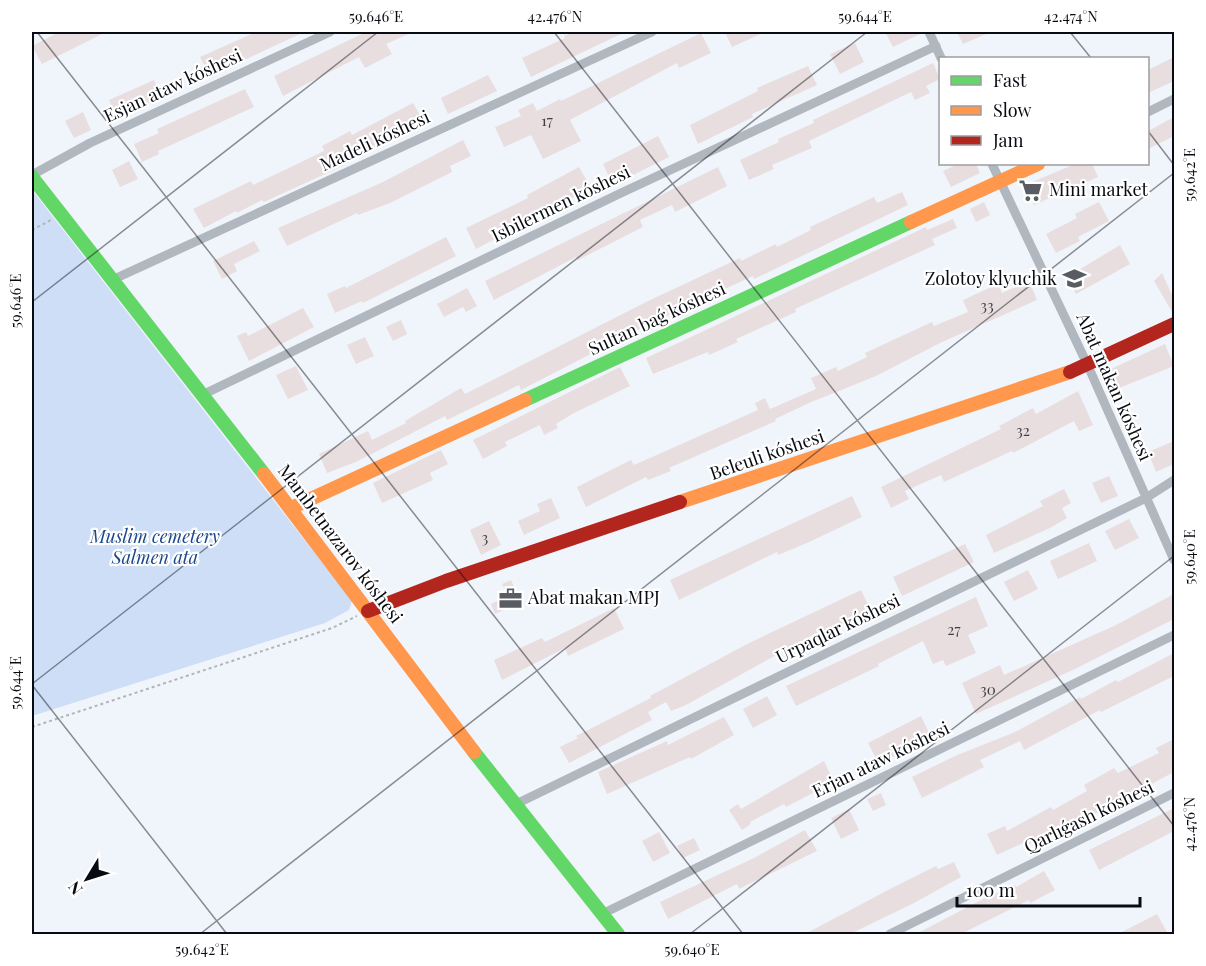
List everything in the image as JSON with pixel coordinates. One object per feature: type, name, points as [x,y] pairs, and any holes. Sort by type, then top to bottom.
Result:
[{"type":"street","name":"Esjan ataw kóshesi","points":[[32,176],[90,143],[330,32]]},
{"type":"street","name":"Madeli kóshesi","points":[[112,280],[652,32]]},
{"type":"street","points":[[929,32],[941,57]]},
{"type":"street","name":"Isbilermen kóshesi","points":[[202,395],[621,193],[936,46]]},
{"type":"street","points":[[1149,112],[1174,99]]},
{"type":"street","name":"Abat makan kóshesi","points":[[992,165],[1088,366],[1174,560]]},
{"type":"street","name":"Sultan baǵ kóshesi","points":[[291,508],[1036,165]]},
{"type":"street","name":"Mambetnazarov kóshesi","points":[[32,176],[291,508],[514,805],[618,934]]},
{"type":"street","name":"Beleuli kóshesi","points":[[368,611],[446,581],[1088,366],[1174,324]]},
{"type":"street","name":"Urpaqlar kóshesi","points":[[514,805],[1146,498],[1174,480]]},
{"type":"street","name":"Erjan ataw kóshesi","points":[[602,914],[1174,635]]},
{"type":"street","name":"Qarlıǵash kóshesi","points":[[890,934],[1174,794]]},
{"type":"path","points":[[32,230],[62,215]]},
{"type":"path","points":[[32,727],[332,628],[368,611]]},
{"type":"green space","name":"Muslim cemetery Salmen ata","points":[[32,190],[352,601],[349,610],[325,623],[32,716]]},
{"type":"building","points":[[59,32],[106,32],[42,64],[32,46]]},
{"type":"building","points":[[256,32],[304,32],[210,76],[200,57]]},
{"type":"building","points":[[366,32],[413,32],[386,44],[392,54],[365,68],[359,57],[283,96],[274,76]]},
{"type":"building","points":[[574,32],[625,32],[531,77],[522,58]]},
{"type":"building","points":[[725,32],[765,32],[732,47]]},
{"type":"building","points":[[885,32],[922,32],[922,33],[893,47]]},
{"type":"building","points":[[957,32],[991,32],[963,44]]},
{"type":"building","points":[[701,33],[711,53],[679,68],[677,63],[570,120],[581,141],[543,159],[531,135],[504,147],[495,127],[521,116],[518,110],[533,103],[537,111],[560,99],[561,101]]},
{"type":"building","points":[[855,43],[864,62],[840,74],[830,54]]},
{"type":"building","points":[[1174,57],[1174,81],[1149,93],[1149,70]]},
{"type":"building","points":[[933,63],[939,77],[939,80],[926,86],[930,93],[915,100],[911,92],[809,141],[812,148],[772,165],[774,169],[749,180],[740,160],[814,123],[813,120]]},
{"type":"building","points":[[808,66],[817,85],[752,114],[753,117],[698,144],[690,125],[758,91],[757,88]]},
{"type":"building","points":[[488,75],[497,91],[448,114],[441,98]]},
{"type":"building","points":[[154,80],[162,97],[118,119],[109,100]]},
{"type":"building","points":[[245,89],[254,107],[158,151],[159,154],[142,162],[134,144],[159,133],[157,129]]},
{"type":"building","points":[[413,103],[424,122],[334,170],[264,202],[262,200],[237,213],[236,211],[204,228],[193,209],[251,181],[253,185],[293,166],[324,151],[322,146],[350,131],[352,135]]},
{"type":"building","points":[[83,112],[91,130],[74,138],[65,121]]},
{"type":"building","points":[[1174,117],[1174,136],[1149,148],[1149,130]]},
{"type":"building","points":[[658,136],[669,157],[613,185],[603,164]]},
{"type":"building","points":[[463,140],[471,156],[450,166],[452,172],[390,203],[358,215],[357,213],[287,246],[278,228],[383,182]]},
{"type":"building","points":[[129,161],[138,179],[120,187],[112,170]]},
{"type":"building","points":[[956,165],[976,165],[980,173],[951,187],[943,171]]},
{"type":"building","points":[[1073,165],[1092,165],[1098,177],[1034,205],[1025,185]]},
{"type":"building","points":[[579,167],[591,188],[476,249],[466,228],[528,198],[527,195]]},
{"type":"building","points":[[718,167],[727,186],[675,212],[672,205],[640,220],[643,227],[578,260],[576,257],[494,300],[485,281]]},
{"type":"building","points":[[902,192],[908,205],[754,279],[753,276],[653,322],[521,390],[519,385],[447,420],[445,416],[356,462],[327,473],[319,454],[368,431],[372,440],[406,423],[405,421],[461,388],[465,394],[648,301],[740,258],[741,261],[776,244],[777,247],[811,230],[810,227],[874,197],[877,203]]},
{"type":"building","points":[[984,202],[990,215],[976,222],[970,209]]},
{"type":"building","points":[[1099,202],[1109,221],[1078,237],[1080,241],[1056,253],[1046,234],[1077,218],[1075,214]]},
{"type":"building","points":[[953,219],[957,228],[932,239],[935,245],[795,309],[796,312],[736,339],[738,342],[709,355],[708,352],[653,374],[646,358],[926,227],[927,230]]},
{"type":"building","points":[[446,237],[456,256],[363,303],[362,301],[335,313],[327,294],[345,286],[346,288]]},
{"type":"building","points":[[254,241],[260,251],[234,264],[237,271],[222,279],[213,261]]},
{"type":"building","points":[[1120,245],[1130,264],[1076,294],[1067,277]]},
{"type":"building","points":[[1162,273],[1174,299],[1174,315],[1154,281]]},
{"type":"building","points":[[1029,281],[1037,300],[942,342],[876,376],[809,403],[775,419],[776,421],[669,468],[671,471],[648,480],[646,477],[586,507],[577,487],[631,460],[634,465],[758,410],[755,403],[765,398],[770,409],[816,389],[811,378],[836,367],[838,371],[867,357],[865,353],[932,322],[934,326],[968,312],[963,300],[998,284],[1002,293]]},
{"type":"building","points":[[467,288],[477,306],[466,312],[463,307],[444,317],[437,304]]},
{"type":"building","points":[[303,308],[314,327],[249,361],[237,336],[246,332],[248,336]]},
{"type":"building","points":[[401,320],[407,334],[393,341],[386,327]]},
{"type":"building","points":[[365,337],[374,356],[356,364],[347,345]]},
{"type":"building","points":[[1165,344],[1174,366],[1119,388],[1111,369]]},
{"type":"building","points":[[296,366],[308,390],[288,399],[276,375]]},
{"type":"building","points":[[620,367],[630,386],[572,414],[556,424],[558,428],[544,435],[540,425],[505,442],[507,446],[483,459],[473,440]]},
{"type":"building","points":[[1078,391],[1093,425],[1079,431],[1074,421],[1013,453],[1012,451],[944,482],[941,475],[905,491],[909,499],[891,508],[881,487],[1001,429],[999,426],[1033,408],[1036,414]]},
{"type":"building","points":[[1174,441],[1174,464],[1156,472],[1148,452]]},
{"type":"building","points":[[441,450],[448,464],[430,473],[433,480],[382,503],[373,483]]},
{"type":"building","points":[[1109,476],[1118,496],[1101,503],[1092,483]]},
{"type":"building","points":[[1064,489],[1071,503],[1062,508],[1067,518],[994,553],[986,535],[1043,506],[1040,501]]},
{"type":"building","points":[[852,496],[862,517],[778,555],[777,552],[679,600],[670,580]]},
{"type":"building","points":[[551,498],[560,518],[524,535],[518,521],[540,511],[537,504]]},
{"type":"building","points":[[1129,519],[1139,538],[1115,550],[1105,531]]},
{"type":"building","points":[[489,521],[501,545],[481,555],[470,530]]},
{"type":"building","points":[[1089,543],[1097,561],[1058,579],[1050,561]]},
{"type":"building","points":[[965,544],[974,562],[902,596],[893,577]]},
{"type":"building","points":[[1028,570],[1038,589],[1014,601],[1004,582]]},
{"type":"building","points":[[511,580],[521,602],[495,614],[491,604],[508,596],[502,584]]},
{"type":"building","points":[[861,590],[871,611],[818,635],[816,633],[686,705],[671,711],[666,702],[648,712],[652,720],[569,763],[560,747],[578,738],[576,736],[651,698],[650,696],[749,643]]},
{"type":"building","points":[[1174,594],[1174,619],[1075,669],[976,714],[962,683],[1000,665],[1004,675],[1114,626]]},
{"type":"building","points":[[976,597],[988,626],[968,635],[976,653],[946,666],[943,660],[933,664],[923,641],[878,664],[879,666],[796,706],[786,686]]},
{"type":"building","points":[[614,608],[624,629],[568,656],[565,648],[502,680],[494,660],[542,638],[545,642]]},
{"type":"building","points":[[1174,653],[1174,676],[1101,712],[1100,710],[1024,750],[1020,741],[980,760],[984,767],[922,798],[912,777],[955,756],[1015,732],[1080,697],[1081,699],[1116,680],[1118,682]]},
{"type":"building","points":[[767,696],[777,715],[753,728],[743,709]]},
{"type":"building","points":[[921,716],[931,737],[879,764],[868,743]]},
{"type":"building","points":[[724,717],[734,735],[691,759],[690,757],[607,794],[598,772],[667,741],[668,745]]},
{"type":"building","points":[[1174,739],[1174,772],[1099,812],[1065,827],[1064,825],[1029,844],[1027,841],[997,855],[987,834],[1005,826],[1007,831],[1051,807],[1053,810],[1087,791],[1084,785],[1114,768],[1118,773],[1159,753],[1156,748]]},
{"type":"building","points":[[824,761],[834,782],[786,807],[784,804],[750,822],[751,824],[742,830],[729,810],[738,804],[741,809]]},
{"type":"building","points":[[881,793],[886,805],[873,811],[867,799]]},
{"type":"building","points":[[1174,808],[1174,831],[1099,870],[1089,850]]},
{"type":"building","points":[[849,809],[859,830],[841,839],[831,818]]},
{"type":"building","points":[[805,830],[817,851],[739,889],[737,884],[668,919],[660,902],[754,858]]},
{"type":"building","points":[[659,832],[670,853],[653,862],[642,841]]},
{"type":"building","points":[[694,838],[700,850],[683,858],[677,846]]},
{"type":"building","points":[[954,862],[961,877],[850,934],[805,934],[936,866],[938,869]]},
{"type":"building","points":[[1044,871],[1055,890],[1030,903],[1029,900],[961,934],[916,934],[979,901],[1015,885],[1016,887]]},
{"type":"building","points":[[1157,914],[1168,934],[1118,934]]},
{"type":"traffic: fast","points":[[32,177],[264,474]]},
{"type":"traffic: fast","points":[[525,400],[911,222]]},
{"type":"traffic: fast","points":[[474,752],[618,934]]},
{"type":"traffic: slow","points":[[911,222],[1036,165]]},
{"type":"traffic: slow","points":[[680,502],[1070,372]]},
{"type":"traffic: slow","points":[[291,508],[525,400]]},
{"type":"traffic: slow","points":[[264,474],[474,752]]},
{"type":"traffic: jam","points":[[1070,372],[1174,324]]},
{"type":"traffic: jam","points":[[368,611],[446,581],[680,502]]},
{"type":"place","name":"Mini market","points":[[1031,190]]},
{"type":"place","name":"Zolotoy klyuchik","points":[[1075,279]]},
{"type":"place","name":"Abat makan MPJ","points":[[510,598]]}]
